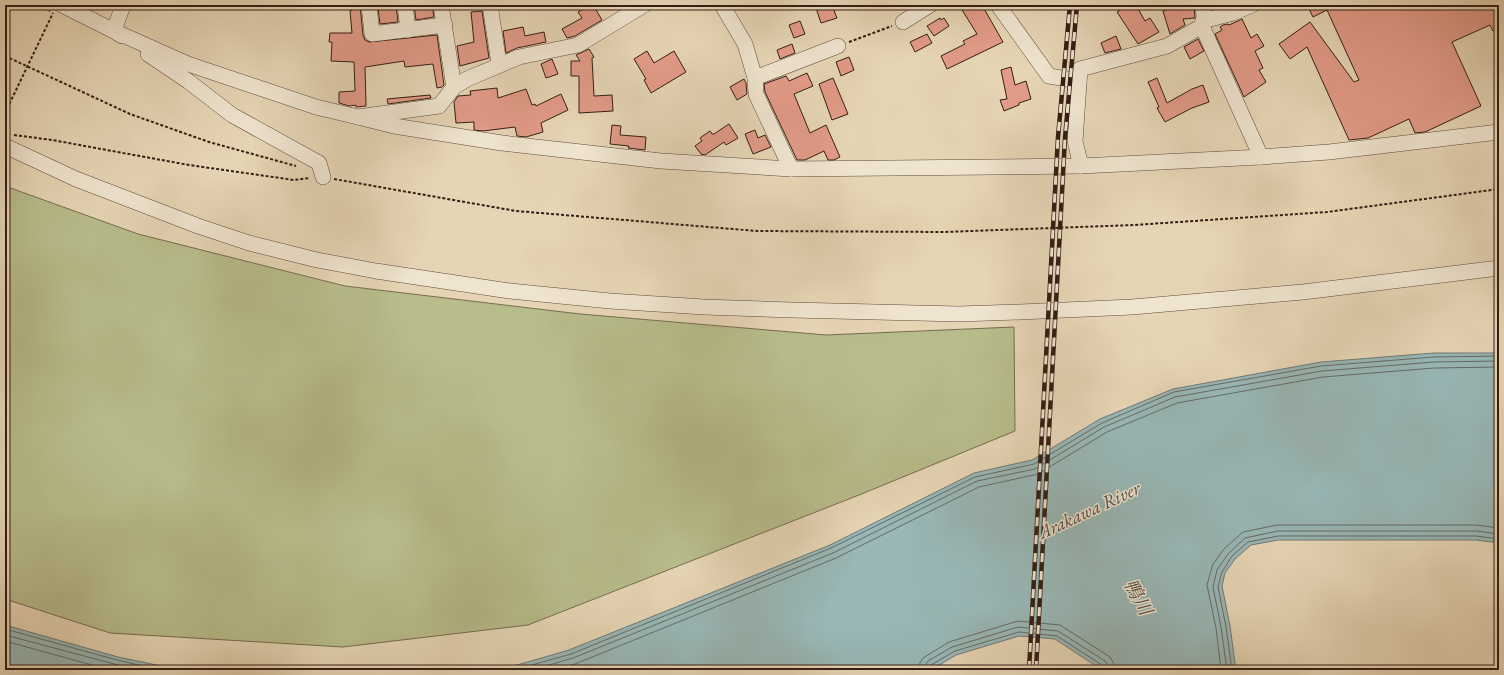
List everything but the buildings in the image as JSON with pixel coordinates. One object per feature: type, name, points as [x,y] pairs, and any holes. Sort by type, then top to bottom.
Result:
[{"type":"street","points":[[114,31],[123,5]]},
{"type":"street","points":[[369,5],[372,34],[445,25]]},
{"type":"street","points":[[405,5],[408,30]]},
{"type":"street","points":[[442,5],[454,87]]},
{"type":"street","points":[[490,5],[499,64]]},
{"type":"street","points":[[358,117],[440,106],[454,87],[467,79],[499,64],[519,57],[578,45],[644,5]]},
{"type":"street","points":[[722,5],[745,44],[756,78],[756,94],[790,169]]},
{"type":"street","points":[[902,22],[930,5]]},
{"type":"street","points":[[998,5],[1049,76],[1079,81]]},
{"type":"street","points":[[1203,5],[1204,17],[1202,24],[1261,157]]},
{"type":"street","points":[[1081,166],[1075,141],[1080,69],[1166,46],[1202,24],[1252,5]]},
{"type":"street","points":[[57,9],[94,20],[114,31],[188,64],[316,107],[394,126],[502,143],[661,161],[790,169],[1081,166],[1330,152],[1499,132]]},
{"type":"street","points":[[114,31],[188,81],[232,116],[318,163],[323,177]]},
{"type":"street","points":[[756,78],[838,46]]},
{"type":"street","points":[[9,141],[76,179],[198,226],[248,243],[318,260],[376,271],[510,290],[610,301],[704,308],[959,314],[1020,312],[1132,307],[1304,292],[1499,268]]},
{"type":"path","points":[[5,113],[57,9]]},
{"type":"path","points":[[838,46],[902,22]]},
{"type":"path","points":[[5,56],[130,114],[209,142],[301,167]]},
{"type":"path","points":[[9,141],[52,140],[197,166],[294,180],[323,177],[516,211],[764,231],[944,232],[1134,225],[1327,212],[1499,189]]},
{"type":"green space","points":[[5,186],[138,234],[345,286],[580,314],[826,335],[1014,327],[1015,431],[859,495],[528,625],[343,647],[110,633],[5,599]]},
{"type":"water","points":[[1434,353],[1499,353],[1499,543],[1476,540],[1278,540],[1251,545],[1235,559],[1225,573],[1222,586],[1230,626],[1236,670],[1102,670],[1055,639],[1019,636],[956,655],[931,670],[500,670],[569,650],[830,545],[974,473],[1032,460],[1100,419],[1173,389],[1321,362]]},
{"type":"water","points":[[5,625],[118,657],[166,667],[204,670],[5,670]]},
{"type":"railway","points":[[1029,670],[1058,137],[1070,5]]},
{"type":"railway","points":[[1036,670],[1065,138],[1077,5]]},
{"type":"water label","name":"Arakawa River","points":[[1089,510]]},
{"type":"water label","name":"鴨川","points":[[1138,597]]}]
